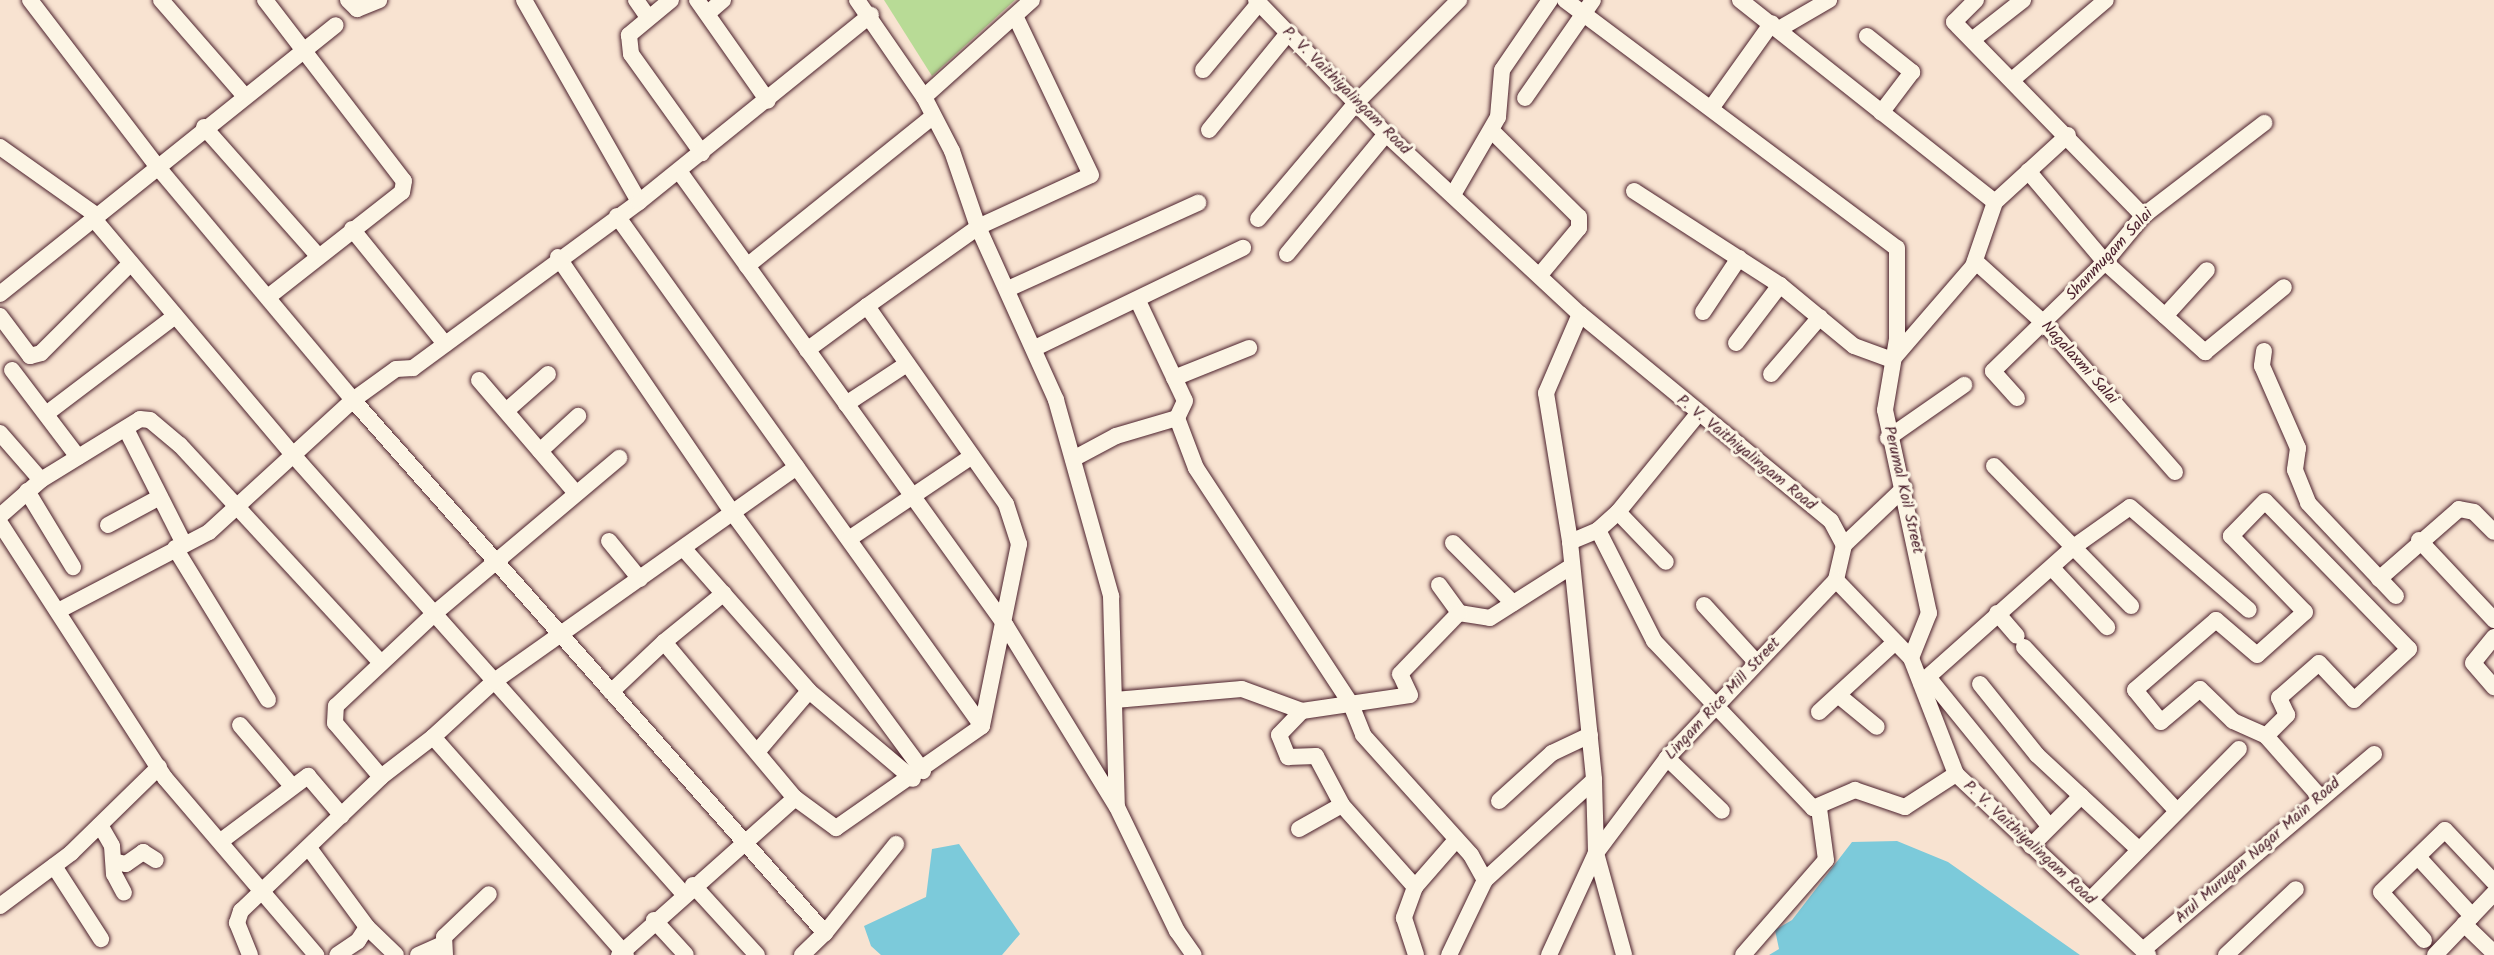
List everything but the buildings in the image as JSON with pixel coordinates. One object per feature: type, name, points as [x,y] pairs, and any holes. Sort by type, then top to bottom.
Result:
[{"type":"street","points":[[30,0],[156,165],[353,400],[746,846],[822,943]]},
{"type":"street","points":[[161,0],[244,95]]},
{"type":"street","points":[[266,0],[305,48],[404,181],[402,192],[268,297]]},
{"type":"street","points":[[348,0],[357,9],[379,0]]},
{"type":"street","points":[[524,0],[639,202]]},
{"type":"street","points":[[636,0],[647,16]]},
{"type":"street","points":[[670,0],[647,16],[629,35],[631,54],[702,153]]},
{"type":"street","points":[[723,0],[702,6],[768,101]]},
{"type":"street","points":[[857,0],[871,15],[924,97],[932,117],[952,151],[978,226],[1035,348],[1072,459],[1111,596],[1117,807]]},
{"type":"street","points":[[924,97],[1032,0]]},
{"type":"street","points":[[1258,219],[1356,103],[1459,0]]},
{"type":"street","points":[[1454,193],[1492,131],[1502,70],[1550,0]]},
{"type":"street","points":[[1565,0],[1582,15],[1712,107],[1776,26],[1829,0]]},
{"type":"street","points":[[1525,98],[1593,0]]},
{"type":"street","points":[[1740,0],[1776,26],[1881,113],[1995,202]]},
{"type":"street","points":[[1976,0],[1954,22],[2068,135],[2143,216]]},
{"type":"street","points":[[1972,40],[2023,0]]},
{"type":"street","points":[[2012,80],[2106,0]]},
{"type":"street","points":[[1203,70],[1258,1]]},
{"type":"street","name":"P. V. Vaithiyalingam Road","points":[[1258,1],[1386,134],[1454,193],[1580,314],[1830,521],[1844,545]]},
{"type":"street","points":[[58,611],[179,546],[238,508],[353,400],[446,344],[558,257],[639,202],[768,101],[871,15]]},
{"type":"street","points":[[807,350],[978,226],[1091,175],[1015,16]]},
{"type":"street","points":[[0,294],[156,165],[336,25]]},
{"type":"street","points":[[1209,130],[1288,33]]},
{"type":"street","points":[[1867,36],[1912,72],[1881,113]]},
{"type":"street","name":"Perumal Koil Street","points":[[1712,107],[1898,248],[1892,360],[1885,410],[1888,438],[1904,488],[1929,613],[1911,658]]},
{"type":"street","points":[[747,267],[932,117]]},
{"type":"street","name":"Shanmugam Salai","points":[[2017,398],[1993,371],[2045,324],[2105,262],[2143,216],[2264,123]]},
{"type":"street","points":[[204,127],[318,256]]},
{"type":"street","points":[[1492,131],[1579,218],[1579,228],[1539,276]]},
{"type":"street","points":[[1287,254],[1386,134]]},
{"type":"street","points":[[1634,191],[1780,285],[1862,351],[1892,360],[1975,261],[1995,202],[2068,135]]},
{"type":"street","points":[[1,145],[43,182],[94,217],[294,456],[494,682],[688,889],[756,955]]},
{"type":"street","points":[[679,171],[1006,626],[1117,807],[1177,931],[1194,955]]},
{"type":"street","points":[[2028,171],[2105,262],[2200,349],[2210,352],[2284,287]]},
{"type":"street","points":[[1008,289],[1198,203]]},
{"type":"street","points":[[617,216],[982,726]]},
{"type":"street","points":[[352,230],[446,344]]},
{"type":"street","points":[[1035,348],[1138,301],[1243,248]]},
{"type":"street","points":[[558,257],[732,512],[918,775]]},
{"type":"street","points":[[1703,312],[1739,258]]},
{"type":"street","name":"Nagalaxmi Salai","points":[[1975,261],[2045,324],[2175,472]]},
{"type":"street","points":[[78,457],[46,414],[6,374],[30,356],[41,353],[131,263]]},
{"type":"street","points":[[2165,316],[2207,270]]},
{"type":"street","points":[[1736,343],[1780,285]]},
{"type":"street","points":[[1138,301],[1185,401],[1177,418],[1196,468],[1350,702],[1364,735],[1387,766],[1456,840],[1485,880]]},
{"type":"street","points":[[664,642],[795,798],[836,828],[918,775],[982,726],[1006,626],[1019,544],[1006,504],[867,306]]},
{"type":"street","points":[[1580,314],[1546,385],[1570,542],[1594,780],[1596,852],[1624,955]]},
{"type":"street","points":[[0,316],[30,356]]},
{"type":"street","points":[[46,414],[175,316]]},
{"type":"street","points":[[1771,374],[1820,317]]},
{"type":"street","points":[[1174,378],[1250,348]]},
{"type":"street","points":[[2264,351],[2262,366],[2298,448],[2295,470],[2308,502],[2396,596]]},
{"type":"street","points":[[846,404],[907,364]]},
{"type":"street","points":[[506,411],[548,374]]},
{"type":"street","points":[[479,380],[574,491]]},
{"type":"street","points":[[1888,438],[1964,385]]},
{"type":"street","points":[[1570,542],[1598,530],[1618,512],[1698,414]]},
{"type":"street","points":[[540,451],[578,416]]},
{"type":"street","points":[[1072,459],[1116,436],[1177,418]]},
{"type":"street","points":[[0,516],[41,480],[140,420],[160,424],[380,662]]},
{"type":"street","points":[[126,429],[160,497],[179,546],[268,700]]},
{"type":"street","points":[[0,433],[41,480]]},
{"type":"street","points":[[849,539],[972,456]]},
{"type":"street","points":[[381,777],[333,714],[380,662],[497,562],[574,491],[619,458]]},
{"type":"street","points":[[1994,466],[2075,546],[2131,606]]},
{"type":"street","points":[[250,955],[237,923],[241,911],[381,777],[433,737],[494,682],[797,467]]},
{"type":"street","points":[[1836,580],[1844,545],[1904,488]]},
{"type":"street","points":[[27,491],[73,567]]},
{"type":"street","points":[[108,525],[160,497]]},
{"type":"street","points":[[2266,736],[2288,715],[2280,698],[2319,663],[2354,700],[2409,649],[2265,501],[2230,536],[2305,612],[2257,656],[2216,620],[2135,690],[2161,722],[2200,690],[2233,721],[2266,736],[2319,797]]},
{"type":"street","points":[[2050,826],[1924,680],[2075,546],[2130,507],[2249,610]]},
{"type":"street","points":[[2379,579],[2420,540],[2464,507],[2494,532]]},
{"type":"street","points":[[1618,512],[1666,562]]},
{"type":"street","points":[[0,524],[159,767],[316,955]]},
{"type":"street","points":[[1598,530],[1654,641],[1716,704],[1807,803],[1820,808],[1855,790],[1905,807],[1956,774]]},
{"type":"street","points":[[2420,540],[2494,620]]},
{"type":"street","points":[[609,541],[640,579]]},
{"type":"street","points":[[1453,543],[1513,603]]},
{"type":"street","points":[[684,549],[809,691],[918,775]]},
{"type":"street","points":[[1439,585],[1459,613],[1490,618],[1572,566]]},
{"type":"street","points":[[2052,568],[2107,627]]},
{"type":"street","name":"P. V. Vaithiyalingam Road","points":[[1836,580],[1911,658],[1924,680],[1956,774],[2146,953]]},
{"type":"street","name":"Lingam Rice Mill Street","points":[[1596,852],[1667,758],[1836,580]]},
{"type":"street","points":[[611,692],[664,642],[724,592]]},
{"type":"street","points":[[1704,605],[1756,662]]},
{"type":"street","points":[[1115,700],[1242,689],[1302,711],[1350,702],[1410,695],[1400,674],[1459,613]]},
{"type":"street","points":[[1997,613],[2020,641],[2175,808]]},
{"type":"street","points":[[2494,637],[2473,666],[2494,687]]},
{"type":"street","points":[[1819,712],[1895,642]]},
{"type":"street","points":[[1980,684],[2037,755],[2138,849]]},
{"type":"street","points":[[757,752],[809,691]]},
{"type":"street","points":[[1838,695],[1877,727]]},
{"type":"street","points":[[1302,711],[1279,735],[1288,757],[1295,761],[1312,753],[1342,805],[1415,886]]},
{"type":"street","points":[[240,725],[292,786]]},
{"type":"street","points":[[1499,801],[1552,753],[1590,735]]},
{"type":"street","points":[[433,737],[623,954],[654,920],[688,889],[746,846],[795,798]]},
{"type":"street","points":[[2090,900],[2175,808],[2239,749]]},
{"type":"street","name":"Arul Murugan Nagar Main Road","points":[[2146,953],[2319,797],[2374,754]]},
{"type":"street","points":[[1667,758],[1722,811]]},
{"type":"street","points":[[0,906],[54,866],[159,767]]},
{"type":"street","points":[[221,842],[292,786],[313,777],[342,816]]},
{"type":"street","points":[[1449,955],[1485,880],[1594,780]]},
{"type":"street","points":[[2031,846],[2081,796]]},
{"type":"street","points":[[1299,829],[1342,805]]},
{"type":"street","points":[[1743,955],[1826,860],[1820,808]]},
{"type":"street","points":[[100,825],[117,862],[114,874],[124,893]]},
{"type":"street","points":[[2424,940],[2381,892],[2445,830],[2494,882]]},
{"type":"street","points":[[1416,955],[1404,918],[1415,886],[1456,840]]},
{"type":"street","points":[[802,955],[822,943],[896,844]]},
{"type":"street","points":[[309,848],[367,927],[396,955]]},
{"type":"street","points":[[117,862],[126,864],[142,852],[156,860]]},
{"type":"street","points":[[1549,955],[1596,852]]},
{"type":"street","points":[[2418,857],[2494,953]]},
{"type":"street","points":[[54,866],[101,939]]},
{"type":"street","points":[[2226,955],[2296,889]]},
{"type":"street","points":[[2435,955],[2494,893]]},
{"type":"street","points":[[418,955],[442,950],[489,894]]},
{"type":"street","points":[[654,920],[686,955]]},
{"type":"street","points":[[337,955],[367,927]]},
{"type":"green space","points":[[884,0],[1015,0],[932,76]]},
{"type":"water","points":[[1897,841],[1948,862],[2080,955],[1769,955],[1779,949],[1775,930],[1792,920],[1852,842]]},
{"type":"water","points":[[959,844],[1020,934],[1002,955],[881,955],[871,946],[864,926],[926,897],[932,849]]}]
